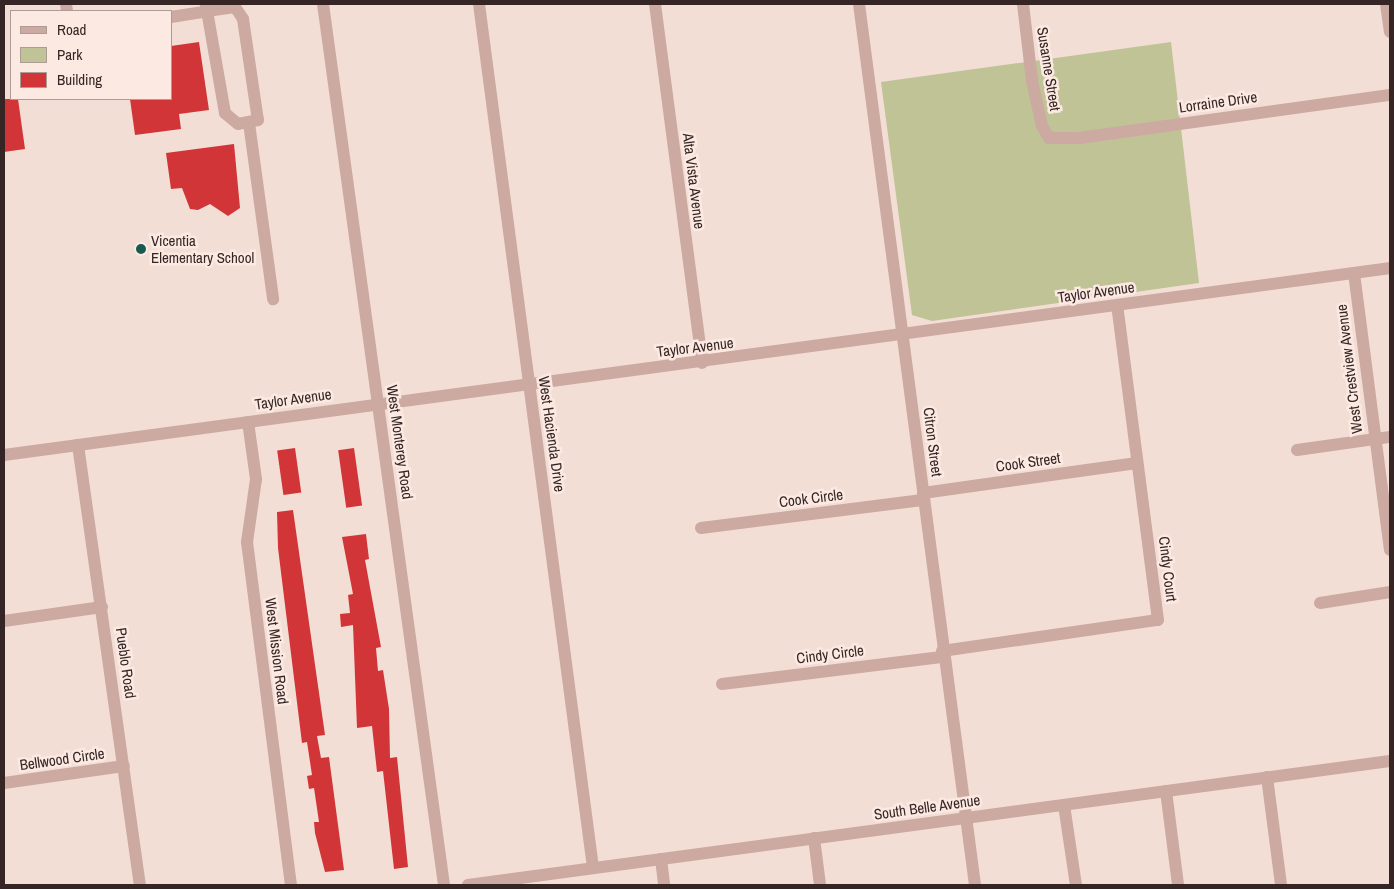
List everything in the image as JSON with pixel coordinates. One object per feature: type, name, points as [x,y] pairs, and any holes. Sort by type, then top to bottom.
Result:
[{"type":"street","name":"West Monterey Road","points":[[323,4],[444,885]]},
{"type":"street","name":"West Hacienda Drive","points":[[479,4],[593,868]]},
{"type":"street","name":"Alta Vista Avenue","points":[[655,4],[702,363]]},
{"type":"street","name":"Citron Street","points":[[859,4],[904,335],[942,654],[975,885]]},
{"type":"street","name":"Susanne Street","points":[[1023,4],[1032,81],[1042,126],[1050,138]]},
{"type":"street","points":[[1386,4],[1390,32]]},
{"type":"street","points":[[172,16],[207,7],[240,10],[258,120],[249,123],[230,121],[225,112],[207,7]]},
{"type":"street","name":"Lorraine Drive","points":[[1050,138],[1079,138],[1390,95]]},
{"type":"street","points":[[249,123],[273,299]]},
{"type":"street","name":"Taylor Avenue","points":[[4,455],[529,383],[702,363],[1390,268]]},
{"type":"street","name":"West Crestview Avenue","points":[[1354,273],[1374,439],[1390,550]]},
{"type":"street","name":"Cindy Court","points":[[942,654],[1158,620],[1117,306]]},
{"type":"street","name":"West Mission Road","points":[[248,422],[256,478],[246,542],[291,885]]},
{"type":"street","points":[[1298,450],[1390,437]]},
{"type":"street","name":"Pueblo Road","points":[[78,445],[140,885]]},
{"type":"street","name":"Cook Street","points":[[924,497],[1137,463]]},
{"type":"street","name":"Cook Circle","points":[[701,528],[924,497]]},
{"type":"street","points":[[1320,603],[1390,592]]},
{"type":"street","points":[[4,621],[102,607]]},
{"type":"street","name":"Cindy Circle","points":[[722,684],[942,654]]},
{"type":"street","name":"South Belle Avenue","points":[[468,885],[1390,761]]},
{"type":"street","name":"Bellwood Circle","points":[[4,783],[124,766]]},
{"type":"street","points":[[1267,777],[1282,885]]},
{"type":"street","points":[[1166,791],[1178,885]]},
{"type":"street","points":[[1064,805],[1076,885]]},
{"type":"street","points":[[814,838],[820,885]]},
{"type":"street","points":[[662,859],[664,885]]},
{"type":"green space","points":[[1171,42],[1199,283],[932,321],[912,315],[881,82]]},
{"type":"building","points":[[199,42],[209,110],[179,114],[181,129],[135,135],[130,100],[172,100],[172,46]]},
{"type":"building","points":[[4,99],[18,100],[25,149],[4,152]]},
{"type":"building","points":[[234,144],[240,208],[228,216],[210,204],[198,210],[190,209],[182,188],[171,189],[166,153]]},
{"type":"building","points":[[295,448],[301,493],[283,495],[277,451]]},
{"type":"building","points":[[354,448],[362,505],[346,508],[338,450]]},
{"type":"building","points":[[293,510],[325,735],[317,736],[321,758],[329,757],[344,870],[325,872],[315,833],[314,822],[319,822],[314,788],[309,789],[307,776],[312,775],[307,742],[302,743],[278,548],[277,512]]},
{"type":"building","points":[[366,534],[369,559],[365,560],[381,647],[376,648],[378,671],[383,670],[389,709],[390,758],[397,757],[408,867],[394,869],[383,771],[377,772],[372,726],[357,728],[353,625],[341,627],[340,614],[350,613],[348,595],[353,594],[342,537]]},
{"type":"place","name":"Vicentia Elementary School","points":[[141,249]]}]
